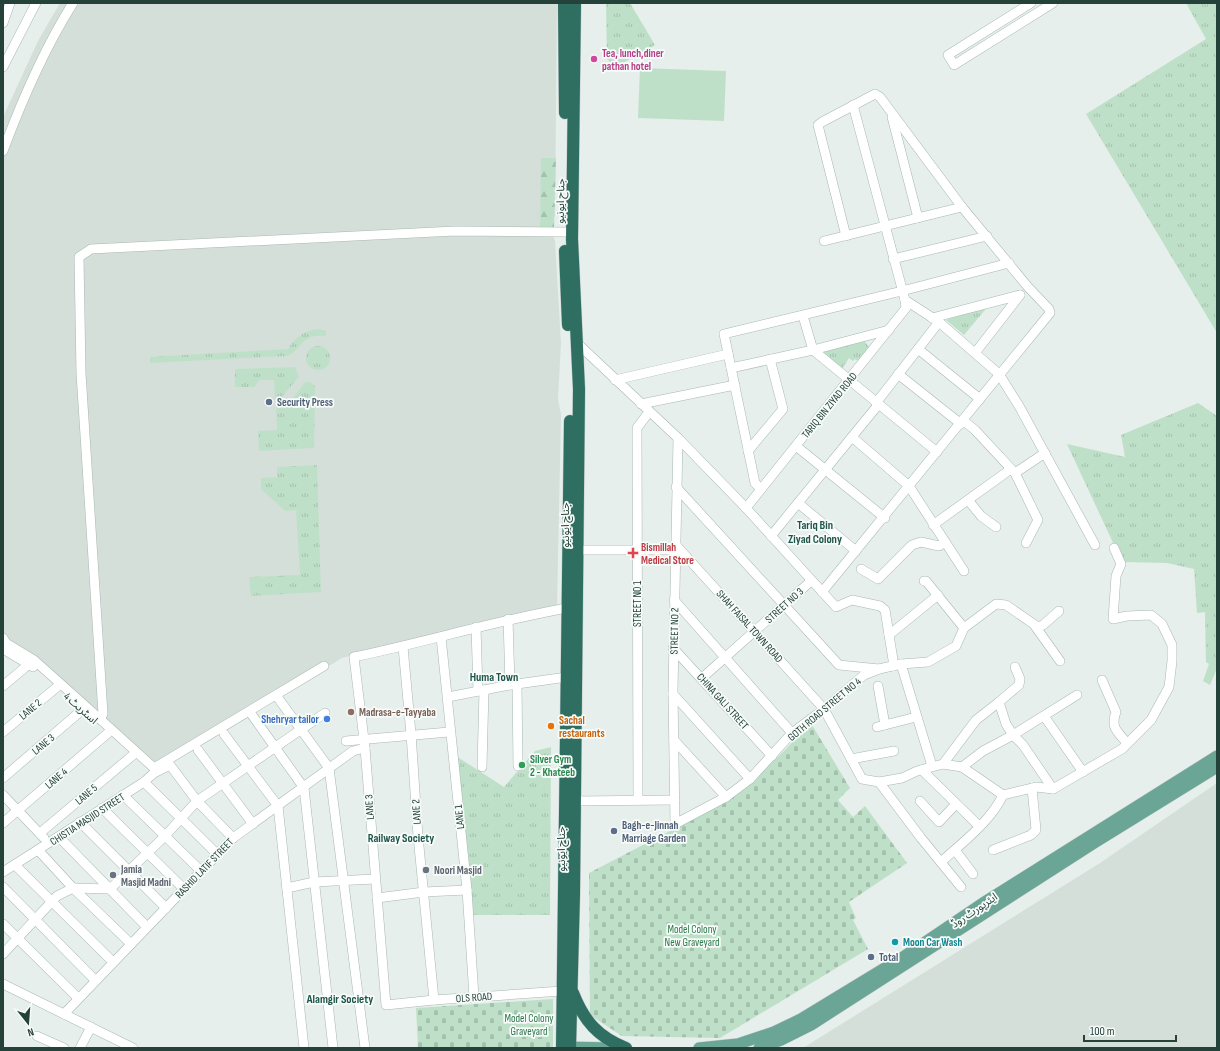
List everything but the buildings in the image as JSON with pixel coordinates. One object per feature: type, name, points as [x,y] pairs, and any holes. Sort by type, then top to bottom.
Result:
[{"type":"highway","name":"جناح ایونیو","points":[[564,3],[565,273],[571,395],[567,608],[566,1047]]},
{"type":"highway","name":"جناح ایونیو","points":[[567,990],[574,894],[577,550],[578,343],[572,239],[575,3]]},
{"type":"highway","points":[[567,990],[590,1025],[605,1039],[626,1048]]},
{"type":"main road","name":"ایئرپورٹ روڈ","points":[[699,1048],[738,1044],[774,1032],[801,1019],[903,957],[983,903],[1217,756]]},
{"type":"main road","name":"ایئرپورٹ روڈ","points":[[759,1048],[781,1040],[811,1025],[1094,843],[1217,767]]},
{"type":"main road","points":[[566,1047],[613,1048]]},
{"type":"street","points":[[3,23],[10,3]]},
{"type":"street","points":[[3,67],[36,3]]},
{"type":"street","points":[[3,151],[18,110],[73,3]]},
{"type":"street","points":[[1034,15],[1029,4],[948,55],[954,65],[1034,15],[1053,3]]},
{"type":"street","points":[[822,592],[885,518],[909,486],[962,423],[999,374],[1050,313],[1049,309],[1028,287],[962,207],[880,97],[875,94],[818,125],[846,236]]},
{"type":"street","points":[[853,105],[884,227],[904,296],[999,374],[1045,453],[1095,545]]},
{"type":"street","points":[[891,112],[918,218]]},
{"type":"street","points":[[824,241],[962,207]]},
{"type":"street","points":[[100,718],[103,714],[82,374],[79,257],[83,252],[91,249],[447,232],[565,232]]},
{"type":"street","points":[[893,259],[987,236]]},
{"type":"street","points":[[761,489],[755,483],[724,334],[803,316],[904,296],[1009,263]]},
{"type":"street","points":[[975,353],[1020,295],[1028,287]]},
{"type":"street","points":[[771,536],[852,437],[918,349],[935,320],[1020,295]]},
{"type":"street","name":"TARIQ BIN ZIYAD ROAD","points":[[746,508],[906,308],[904,296]]},
{"type":"street","points":[[803,316],[813,350],[937,452]]},
{"type":"street","points":[[731,368],[813,350],[889,330]]},
{"type":"street","points":[[578,343],[615,380],[678,438],[746,508],[836,607],[852,600],[880,606],[885,610],[889,635],[898,665],[932,766]]},
{"type":"street","points":[[918,349],[980,399]]},
{"type":"street","points":[[615,380],[728,354]]},
{"type":"street","points":[[748,451],[783,409],[770,359]]},
{"type":"street","points":[[898,374],[962,423],[975,430],[1013,471],[1038,520],[1026,543]]},
{"type":"street","points":[[641,404],[735,385]]},
{"type":"street","name":"STREET NO 1","points":[[638,800],[637,428],[649,412]]},
{"type":"street","points":[[852,437],[909,486],[964,571]]},
{"type":"street","name":"STREET NO 2","points":[[675,824],[673,648],[674,547],[678,438]]},
{"type":"street","points":[[796,446],[885,518]]},
{"type":"street","points":[[933,525],[1013,471],[1045,453]]},
{"type":"street","points":[[676,487],[783,606],[839,665],[879,669],[898,665],[928,662],[956,646],[964,628],[996,604],[1006,605],[1035,626],[1060,661]]},
{"type":"street","points":[[968,500],[981,516],[996,527]]},
{"type":"street","points":[[798,503],[856,551]]},
{"type":"street","points":[[861,569],[878,579],[912,546],[921,542],[939,546],[945,542]]},
{"type":"street","points":[[577,550],[638,550],[674,547]]},
{"type":"street","name":"SHAH FAISAL TOWN ROAD","points":[[674,547],[755,631],[824,709],[862,779],[879,782]]},
{"type":"street","points":[[941,862],[979,826],[998,805],[1003,795],[1032,788],[1053,789],[1122,749],[1151,720],[1169,687],[1172,645],[1162,624],[1151,615],[1127,616],[1114,619],[1116,576],[1121,564],[1114,548]]},
{"type":"street","name":"STREET NO 3","points":[[702,678],[812,581]]},
{"type":"street","points":[[924,582],[926,581],[964,628]]},
{"type":"street","points":[[889,635],[938,595]]},
{"type":"street","points":[[674,600],[792,732]]},
{"type":"street","points":[[403,647],[508,619],[567,608]]},
{"type":"street","points":[[1035,626],[1043,625],[1059,611]]},
{"type":"street","points":[[508,619],[518,766]]},
{"type":"street","points":[[476,627],[481,690],[482,767]]},
{"type":"street","name":"LANE 1","points":[[441,637],[448,697],[449,732],[467,890],[474,997]]},
{"type":"street","points":[[3,638],[6,643],[34,660],[154,768],[324,666]]},
{"type":"street","name":"LANE 3","points":[[386,1005],[365,748],[362,738],[354,658],[403,647]]},
{"type":"street","name":"LANE 2","points":[[403,647],[418,836],[434,1000]]},
{"type":"street","name":"CHINA GALI STREET","points":[[673,648],[772,756]]},
{"type":"street","name":"اسٹریٹ 4","points":[[3,649],[29,664],[154,773]]},
{"type":"street","points":[[3,686],[29,664]]},
{"type":"street","points":[[943,764],[976,720],[1019,685],[1020,679],[1015,667]]},
{"type":"street","name":"GOTH ROAD STREET NO 4","points":[[675,824],[726,797],[750,779],[792,732],[824,709],[864,675],[879,669]]},
{"type":"street","points":[[448,697],[513,684],[567,677]]},
{"type":"street","points":[[1102,680],[1116,712],[1113,720],[1114,727],[1128,743]]},
{"type":"street","points":[[878,686],[881,726],[916,717]]},
{"type":"street","name":"LANE 2","points":[[3,732],[57,687]]},
{"type":"street","points":[[673,694],[750,779]]},
{"type":"street","points":[[962,767],[983,751],[1013,735],[1077,695]]},
{"type":"street","points":[[278,698],[329,768],[366,1048]]},
{"type":"street","points":[[999,702],[1006,724],[1013,735],[1023,745],[1053,789]]},
{"type":"street","name":"LANE 3","points":[[3,778],[82,710]]},
{"type":"street","points":[[3,954],[57,896],[73,888],[110,889],[182,818],[197,801],[325,713]]},
{"type":"street","points":[[252,715],[304,788],[333,1048]]},
{"type":"street","points":[[1044,716],[1083,772]]},
{"type":"street","points":[[346,741],[362,738],[449,732]]},
{"type":"street","name":"LANE 4","points":[[3,823],[108,733]]},
{"type":"street","points":[[224,734],[250,765],[278,806],[304,1048]]},
{"type":"street","points":[[674,740],[726,797]]},
{"type":"street","name":"RASHID LATIF STREET","points":[[64,1014],[233,838],[353,751],[365,748]]},
{"type":"street","points":[[198,750],[253,824]]},
{"type":"street","points":[[851,759],[894,751]]},
{"type":"street","name":"LANE 5","points":[[40,833],[133,754]]},
{"type":"street","points":[[961,887],[921,838],[879,782],[902,778],[932,766],[943,764],[962,767],[991,785],[1003,795]]},
{"type":"street","name":"CHISTIA MASJID STREET","points":[[3,872],[144,782],[154,773],[170,765],[197,801]]},
{"type":"street","points":[[922,770],[979,826]]},
{"type":"street","points":[[144,782],[217,854]]},
{"type":"street","points":[[993,850],[1031,835],[1036,830],[1032,788]]},
{"type":"street","points":[[3,795],[49,843]]},
{"type":"street","points":[[123,795],[201,872]]},
{"type":"street","points":[[574,801],[675,800]]},
{"type":"street","points":[[197,801],[233,838]]},
{"type":"street","points":[[920,801],[939,822],[956,804]]},
{"type":"street","points":[[102,808],[184,889]]},
{"type":"street","points":[[80,822],[128,872],[166,908]]},
{"type":"street","points":[[59,837],[148,927]]},
{"type":"street","points":[[38,850],[73,888],[130,944]]},
{"type":"street","points":[[955,850],[973,874]]},
{"type":"street","points":[[15,865],[113,962]]},
{"type":"street","points":[[287,888],[314,882],[375,879]]},
{"type":"street","points":[[3,887],[95,980]]},
{"type":"street","points":[[377,898],[424,892],[467,890]]},
{"type":"street","points":[[3,924],[78,998]]},
{"type":"street","points":[[3,984],[133,1048]]},
{"type":"street","name":"OLS ROAD","points":[[386,1005],[567,990]]},
{"type":"street","points":[[80,1048],[91,1027]]},
{"type":"street","points":[[37,1036],[64,1048]]},
{"type":"shaded area","points":[[60,3],[557,3],[555,216],[553,217],[553,235],[555,241],[561,343],[558,399],[561,414],[557,606],[342,658],[154,772],[30,661],[3,647],[3,117],[38,41]]},
{"type":"shaded area","points":[[1217,783],[1217,1048],[803,1048],[1100,863]]},
{"type":"green space","points":[[606,3],[630,3],[655,45],[621,64],[613,65],[607,59]]},
{"type":"green space","points":[[1186,3],[1217,3],[1217,333],[1086,114],[1206,39]]},
{"type":"green space","points":[[640,68],[726,71],[724,121],[638,118]]},
{"type":"green space","points":[[541,158],[556,158],[554,227],[540,227]]},
{"type":"green space","points":[[989,305],[964,335],[946,320]]},
{"type":"green space","points":[[319,329],[327,331],[325,336],[310,337],[305,340],[295,351],[286,356],[150,363],[150,357],[288,349],[301,335],[309,331]]},
{"type":"green space","points":[[870,337],[865,342],[869,347],[858,361],[855,359],[853,361],[849,358],[842,369],[820,351]]},
{"type":"green space","points":[[318,346],[327,349],[330,358],[327,367],[318,370],[309,367],[306,358],[309,349]]},
{"type":"green space","points":[[295,367],[299,377],[281,398],[275,399],[274,380],[259,380],[255,387],[235,387],[235,369]]},
{"type":"green space","points":[[305,382],[310,382],[315,386],[314,448],[259,451],[258,431],[277,430],[276,406],[287,406]]},
{"type":"green space","points":[[1198,403],[1217,416],[1217,668],[1210,685],[1203,681],[1209,664],[1206,662],[1205,612],[1197,613],[1194,569],[1167,563],[1122,562],[1067,444],[1125,457],[1121,435]]},
{"type":"green space","points":[[317,465],[321,592],[251,596],[249,577],[300,575],[296,510],[285,511],[261,489],[261,478],[277,477],[277,467]]},
{"type":"green space","name":"Model Colony New Graveyard","points":[[812,725],[850,788],[838,800],[853,817],[865,806],[907,863],[849,902],[856,918],[853,920],[868,949],[720,1038],[622,1036],[590,1015],[589,873],[716,807],[741,792],[797,737]]},
{"type":"green space","points":[[551,747],[550,915],[471,915],[456,756],[504,787],[535,751]]},
{"type":"green space","name":"Model Colony Graveyard","points":[[553,999],[553,1048],[418,1048],[416,1008]]},
{"type":"place","name":"Tea, lunch,diner pathan hotel","points":[[594,59]]},
{"type":"place","name":"Security Press","points":[[269,402]]},
{"type":"place","name":"Bismillah Medical Store","points":[[633,553]]},
{"type":"place","name":"Madrasa-e-Tayyaba","points":[[351,712]]},
{"type":"place","name":"Shehryar tailor","points":[[327,719]]},
{"type":"place","name":"Sachal restaurants","points":[[551,726]]},
{"type":"place","name":"Silver Gym 2 - Khateeb","points":[[522,765]]},
{"type":"place","name":"Bagh-e-Jinnah Marriage Garden","points":[[614,831]]},
{"type":"place","name":"Noori Masjid","points":[[426,870]]},
{"type":"place","name":"Jamia Masjid Madni","points":[[113,875]]},
{"type":"place","name":"Moon Car Wash","points":[[895,942]]},
{"type":"place","name":"Total","points":[[871,957]]},
{"type":"district","name":"Tariq Bin Ziyad Colony","points":[[815,532]]},
{"type":"district","name":"Huma Town","points":[[494,677]]},
{"type":"district","name":"Railway Society","points":[[401,838]]},
{"type":"district","name":"Alamgir Society","points":[[340,999]]}]
